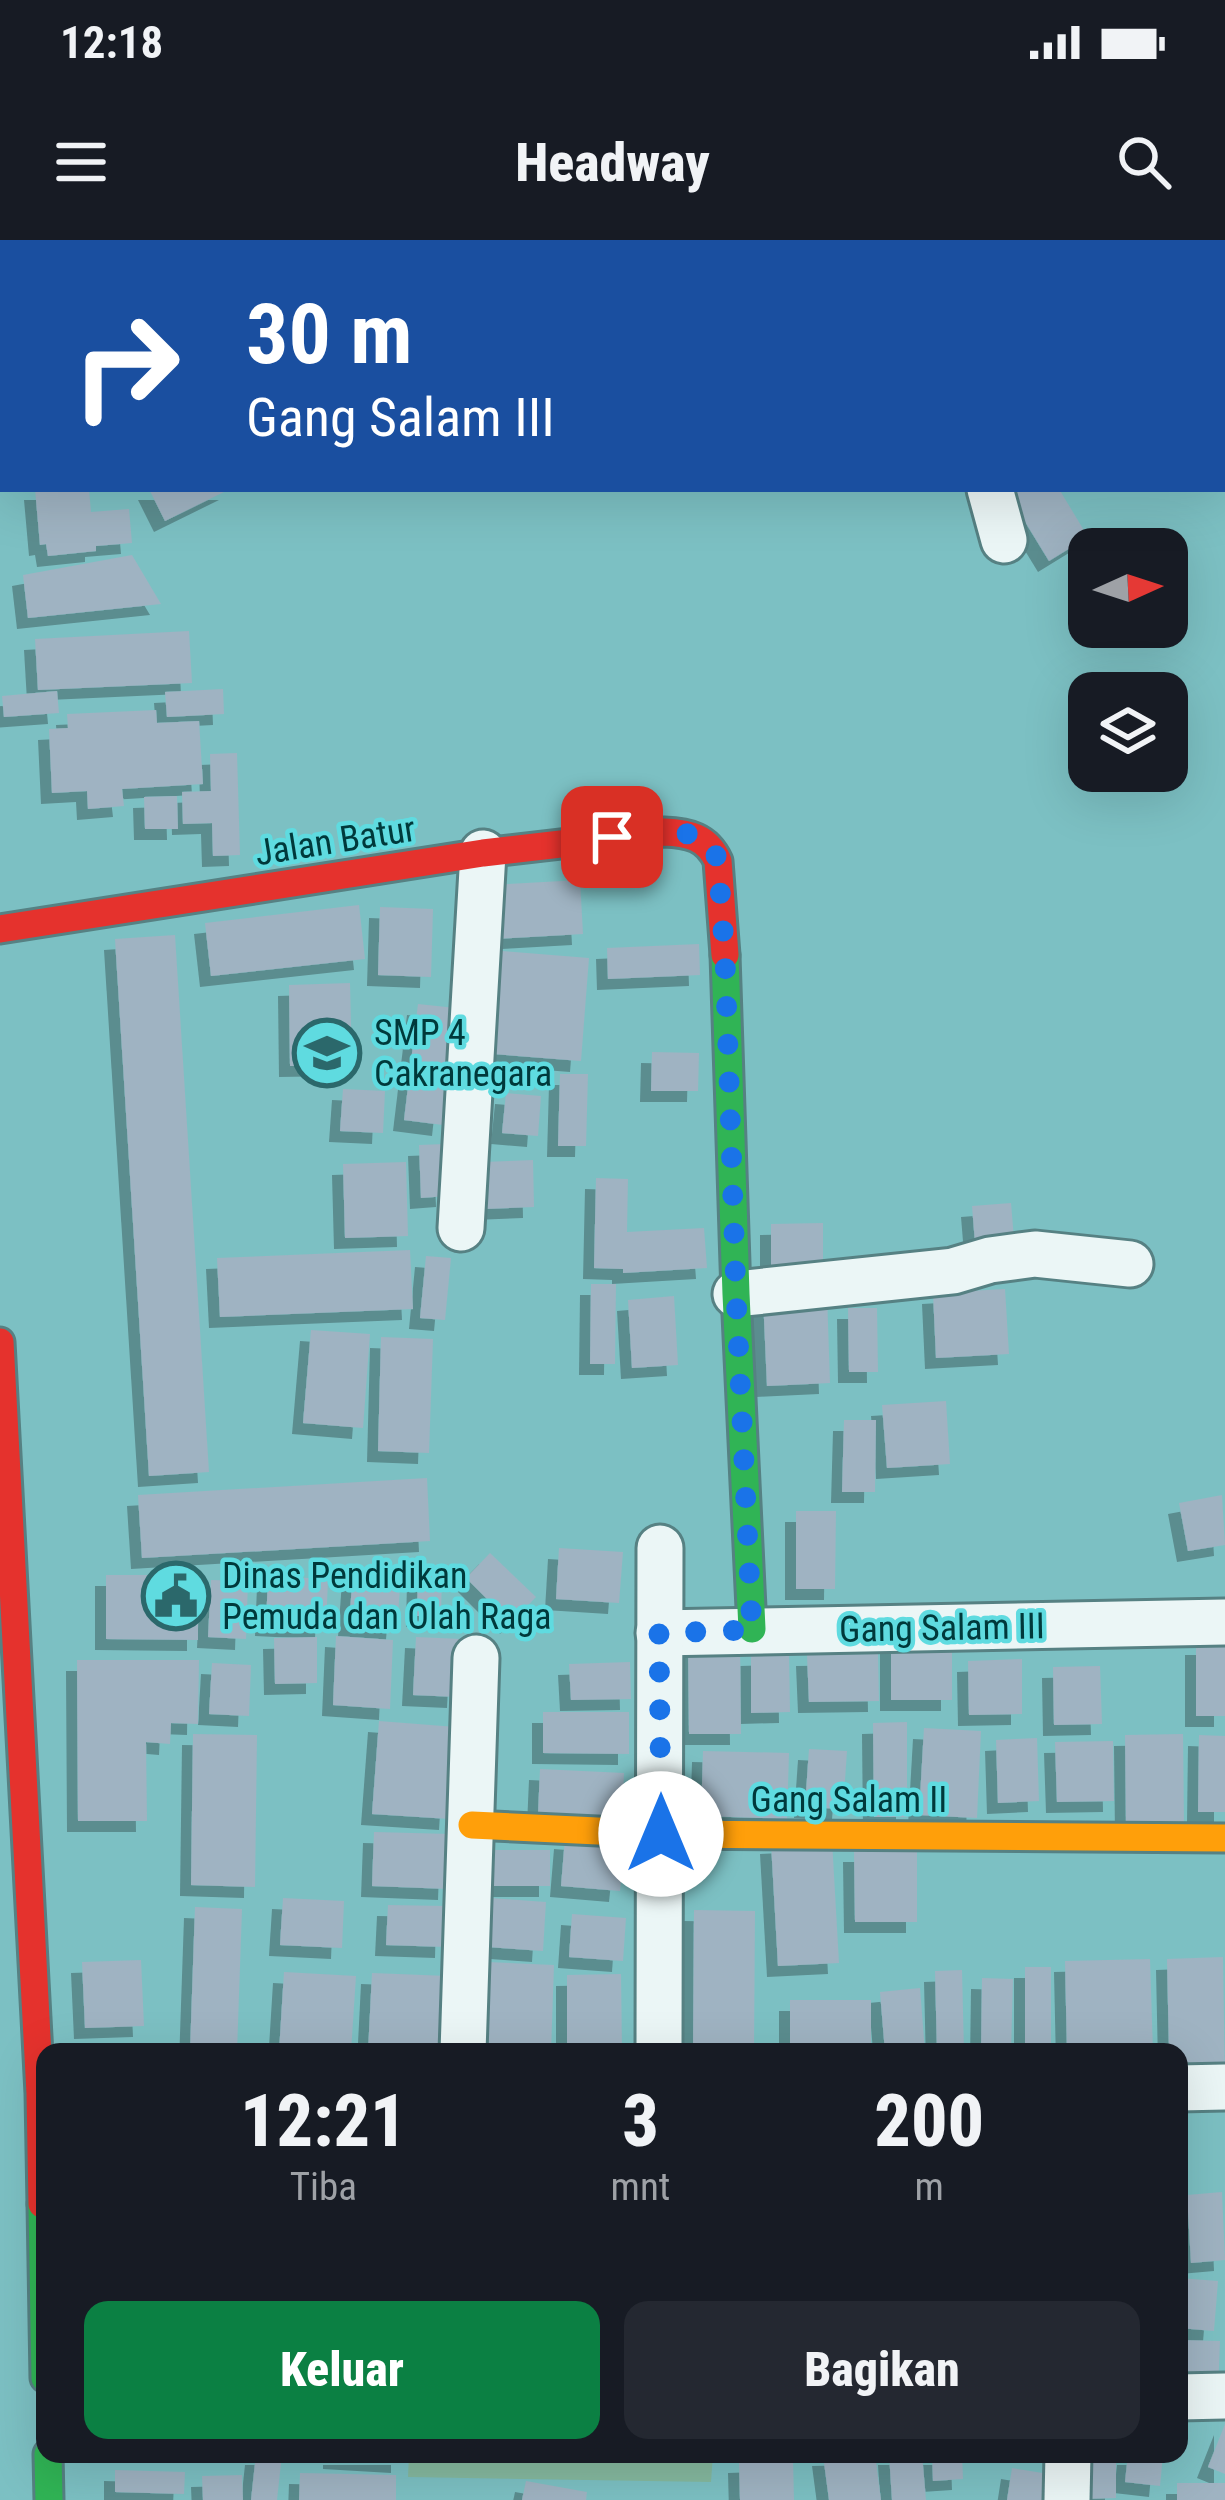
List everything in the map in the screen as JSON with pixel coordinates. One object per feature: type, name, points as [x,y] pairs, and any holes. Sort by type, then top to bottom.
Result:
[{"type":"street","points":[[991,492],[1004,539]]},
{"type":"street","name":"Jalan Batur","points":[[0,929],[483,854],[654,832],[703,838],[713,845],[718,861],[725,957],[736,1294]]},
{"type":"street","points":[[461,1228],[483,854]]},
{"type":"street","points":[[752,1630],[736,1294],[953,1271],[1035,1254],[1130,1264]]},
{"type":"street","points":[[0,1342],[22,1780],[28,2092],[36,2218]]},
{"type":"street","points":[[659,2043],[660,1548]]},
{"type":"street","name":"Gang Salam III","points":[[659,1633],[1225,1622]]},
{"type":"street","points":[[463,2043],[476,1658]]},
{"type":"street","name":"Gang Salam II","points":[[472,1825],[661,1834],[1225,1838]]},
{"type":"street","points":[[1188,2088],[1225,2087]]},
{"type":"street","points":[[1188,2397],[1225,2396]]},
{"type":"street","points":[[48,2463],[49,2500]]},
{"type":"street","points":[[1067,2500],[1068,2463]]},
{"type":"green space","points":[[409,2463],[712,2463],[711,2482],[408,2477]]},
{"type":"building","points":[[35,492],[89,492],[91,512],[129,509],[132,543],[48,556],[46,544],[40,545]]},
{"type":"building","points":[[150,492],[224,492],[165,521]]},
{"type":"building","points":[[1007,492],[1061,492],[1083,528],[1068,528],[1068,549],[1049,561]]},
{"type":"building","points":[[132,555],[161,604],[28,618],[23,575]]},
{"type":"building","points":[[189,631],[192,683],[38,690],[35,639]]},
{"type":"building","points":[[223,689],[224,714],[167,717],[165,692]]},
{"type":"building","points":[[57,691],[59,713],[4,717],[2,696]]},
{"type":"building","points":[[156,710],[157,723],[199,721],[203,784],[122,789],[124,806],[88,809],[87,791],[52,793],[49,729],[68,728],[67,714]]},
{"type":"building","points":[[237,753],[240,855],[213,856],[212,823],[183,824],[182,792],[211,791],[210,754]]},
{"type":"building","points":[[177,796],[178,829],[145,829],[144,797]]},
{"type":"building","points":[[580,880],[583,934],[494,939],[491,885]]},
{"type":"building","points":[[359,905],[365,959],[211,976],[205,923]]},
{"type":"building","points":[[380,907],[433,909],[431,977],[378,975]]},
{"type":"building","points":[[175,935],[209,1472],[149,1476],[115,939]]},
{"type":"building","points":[[699,944],[700,975],[608,979],[607,948]]},
{"type":"building","points":[[502,951],[589,958],[581,1061],[493,1054]]},
{"type":"building","points":[[350,983],[352,1065],[290,1066],[289,985]]},
{"type":"building","points":[[418,1004],[456,1008],[443,1125],[404,1120]]},
{"type":"building","points":[[652,1052],[699,1053],[698,1091],[651,1091]]},
{"type":"building","points":[[560,1074],[588,1074],[586,1146],[558,1146]]},
{"type":"building","points":[[343,1089],[385,1091],[383,1133],[340,1131]]},
{"type":"building","points":[[506,1093],[541,1096],[538,1136],[502,1133]]},
{"type":"building","points":[[445,1144],[447,1196],[421,1198],[419,1145]]},
{"type":"building","points":[[533,1160],[534,1207],[485,1209],[483,1162]]},
{"type":"building","points":[[406,1162],[408,1236],[345,1238],[343,1164]]},
{"type":"building","points":[[596,1178],[628,1179],[627,1232],[704,1228],[707,1268],[623,1273],[623,1269],[594,1268]]},
{"type":"building","points":[[1011,1203],[1015,1251],[976,1255],[972,1206]]},
{"type":"building","points":[[823,1223],[823,1266],[771,1267],[771,1224]]},
{"type":"building","points":[[410,1250],[413,1309],[220,1317],[217,1258]]},
{"type":"building","points":[[426,1256],[451,1258],[445,1320],[420,1318]]},
{"type":"building","points":[[591,1284],[616,1284],[615,1364],[590,1364]]},
{"type":"building","points":[[1005,1289],[1009,1354],[936,1358],[933,1293]]},
{"type":"building","points":[[827,1294],[830,1383],[767,1386],[763,1297]]},
{"type":"building","points":[[674,1296],[678,1365],[632,1368],[628,1300]]},
{"type":"building","points":[[848,1308],[877,1308],[878,1372],[849,1372]]},
{"type":"building","points":[[311,1330],[370,1334],[363,1428],[303,1423]]},
{"type":"building","points":[[381,1337],[433,1339],[429,1453],[378,1451]]},
{"type":"building","points":[[946,1401],[950,1464],[887,1468],[882,1405]]},
{"type":"building","points":[[844,1420],[876,1420],[875,1492],[842,1492]]},
{"type":"building","points":[[427,1478],[430,1541],[142,1558],[138,1495]]},
{"type":"building","points":[[1222,1495],[1225,1545],[1188,1551],[1179,1503]]},
{"type":"building","points":[[796,1511],[836,1511],[835,1589],[796,1589]]},
{"type":"building","points":[[559,1548],[623,1552],[619,1603],[556,1599]]},
{"type":"building","points":[[490,1553],[536,1597],[511,1623],[466,1578]]},
{"type":"building","points":[[353,1570],[401,1573],[397,1629],[349,1626]]},
{"type":"building","points":[[418,1571],[442,1572],[441,1616],[417,1616]]},
{"type":"building","points":[[106,1575],[198,1575],[198,1640],[106,1639]]},
{"type":"building","points":[[268,1576],[328,1579],[326,1628],[266,1625]]},
{"type":"building","points":[[211,1580],[248,1581],[246,1639],[208,1637]]},
{"type":"building","points":[[336,1636],[393,1640],[390,1709],[333,1705]]},
{"type":"building","points":[[317,1637],[317,1683],[275,1684],[274,1638]]},
{"type":"building","points":[[416,1637],[461,1639],[458,1697],[413,1695]]},
{"type":"building","points":[[891,1642],[952,1642],[952,1700],[891,1700]]},
{"type":"building","points":[[740,1643],[741,1734],[689,1734],[688,1644]]},
{"type":"building","points":[[1196,1644],[1225,1644],[1225,1716],[1196,1716]]},
{"type":"building","points":[[789,1654],[790,1712],[751,1713],[751,1655]]},
{"type":"building","points":[[878,1654],[879,1701],[809,1702],[807,1655]]},
{"type":"building","points":[[1022,1659],[1022,1714],[969,1715],[968,1661]]},
{"type":"building","points":[[77,1660],[199,1660],[198,1724],[171,1723],[170,1744],[146,1742],[147,1821],[78,1821]]},
{"type":"building","points":[[630,1662],[631,1699],[571,1700],[569,1664]]},
{"type":"building","points":[[212,1663],[251,1665],[249,1716],[209,1714]]},
{"type":"building","points":[[1100,1666],[1102,1724],[1054,1725],[1053,1667]]},
{"type":"building","points":[[543,1712],[629,1712],[629,1754],[543,1753]]},
{"type":"building","points":[[379,1721],[456,1727],[450,1819],[372,1814]]},
{"type":"building","points":[[907,1722],[907,1817],[874,1817],[873,1723]]},
{"type":"building","points":[[924,1728],[981,1731],[977,1818],[919,1815]]},
{"type":"building","points":[[193,1734],[257,1735],[255,1887],[191,1885]]},
{"type":"building","points":[[1183,1734],[1184,1824],[1126,1824],[1125,1735]]},
{"type":"building","points":[[1199,1735],[1225,1736],[1225,1812],[1198,1812]]},
{"type":"building","points":[[1037,1738],[1039,1801],[998,1803],[996,1740]]},
{"type":"building","points":[[1113,1741],[1114,1801],[1057,1802],[1055,1742]]},
{"type":"building","points":[[809,1749],[847,1751],[843,1809],[805,1807]]},
{"type":"building","points":[[703,1751],[789,1753],[787,1819],[701,1816]]},
{"type":"building","points":[[540,1769],[624,1773],[622,1818],[538,1814]]},
{"type":"building","points":[[374,1832],[451,1834],[449,1889],[372,1886]]},
{"type":"building","points":[[565,1838],[625,1843],[620,1891],[561,1886]]},
{"type":"building","points":[[832,1840],[839,1963],[778,1966],[771,1843]]},
{"type":"building","points":[[489,1850],[550,1850],[550,1886],[489,1886]]},
{"type":"building","points":[[854,1851],[917,1851],[917,1922],[855,1922]]},
{"type":"building","points":[[283,1898],[344,1901],[342,1948],[280,1945]]},
{"type":"building","points":[[490,1898],[546,1902],[543,1951],[487,1947]]},
{"type":"building","points":[[388,1905],[447,1906],[446,1947],[386,1945]]},
{"type":"building","points":[[195,1907],[242,1909],[237,2043],[190,2043]]},
{"type":"building","points":[[694,1910],[755,1911],[754,2043],[693,2043]]},
{"type":"building","points":[[572,1914],[626,1918],[623,1961],[569,1957]]},
{"type":"building","points":[[1223,1957],[1225,2084],[1188,2086],[1188,2043],[1169,2043],[1167,1959]]},
{"type":"building","points":[[1150,1959],[1153,2043],[1067,2043],[1065,1961]]},
{"type":"building","points":[[141,1960],[144,2026],[85,2028],[82,1962]]},
{"type":"building","points":[[487,1962],[554,1965],[551,2043],[484,2043]]},
{"type":"building","points":[[1025,1967],[1051,1967],[1051,2043],[1025,2043]]},
{"type":"building","points":[[962,1970],[964,2043],[937,2043],[935,1971]]},
{"type":"building","points":[[284,1972],[356,1976],[352,2043],[280,2043]]},
{"type":"building","points":[[372,1973],[448,1976],[445,2043],[368,2043]]},
{"type":"building","points":[[621,1974],[622,2043],[567,2043],[567,1975]]},
{"type":"building","points":[[982,1978],[1013,1979],[1011,2043],[981,2043]]},
{"type":"building","points":[[920,1988],[924,2043],[884,2043],[880,1992]]},
{"type":"building","points":[[790,2000],[871,2000],[871,2043],[790,2043]]},
{"type":"building","points":[[1222,2192],[1225,2260],[1191,2263],[1188,2195]]},
{"type":"building","points":[[1188,2279],[1218,2281],[1214,2331],[1188,2329]]},
{"type":"building","points":[[1188,2340],[1220,2341],[1218,2393],[1188,2391]]},
{"type":"building","points":[[1225,2424],[1225,2474],[1208,2467]]},
{"type":"building","points":[[255,2463],[281,2463],[277,2500],[251,2500]]},
{"type":"building","points":[[739,2463],[793,2463],[794,2500],[740,2500]]},
{"type":"building","points":[[824,2463],[876,2463],[881,2500],[829,2500]]},
{"type":"building","points":[[890,2463],[923,2463],[926,2500],[892,2500]]},
{"type":"building","points":[[932,2463],[962,2463],[963,2479],[933,2481]]},
{"type":"building","points":[[1083,2463],[1116,2463],[1116,2498],[1083,2499]]},
{"type":"building","points":[[1127,2463],[1162,2463],[1160,2486],[1125,2482]]},
{"type":"building","points":[[1012,2468],[1049,2474],[1045,2500],[1007,2500]]},
{"type":"building","points":[[115,2470],[185,2472],[184,2494],[115,2492]]},
{"type":"building","points":[[300,2473],[396,2475],[396,2500],[299,2500]]},
{"type":"building","points":[[242,2475],[243,2500],[203,2500],[202,2476]]},
{"type":"building","points":[[526,2481],[587,2492],[586,2500],[522,2500]]},
{"type":"building","points":[[1177,2483],[1225,2483],[1225,2500],[1177,2500]]},
{"type":"traffic: fast","points":[[725,955],[752,1629]]},
{"type":"traffic: fast","points":[[48,2463],[49,2500]]},
{"type":"traffic: slow","points":[[472,1825],[661,1834],[1225,1838]]},
{"type":"traffic: jam","points":[[0,929],[483,853],[664,832],[696,838],[718,861],[725,955]]},
{"type":"traffic: jam","points":[[0,1342],[37,2043]]},
{"type":"place","name":"SMP 4 Cakranegara","points":[[327,1053]]},
{"type":"place","name":"Dinas Pendidikan Pemuda dan Olah Raga","points":[[176,1596]]},
{"type":"route","points":[[612,837],[682,833],[713,845],[725,957],[752,1630],[659,1633],[661,1834]]}]
